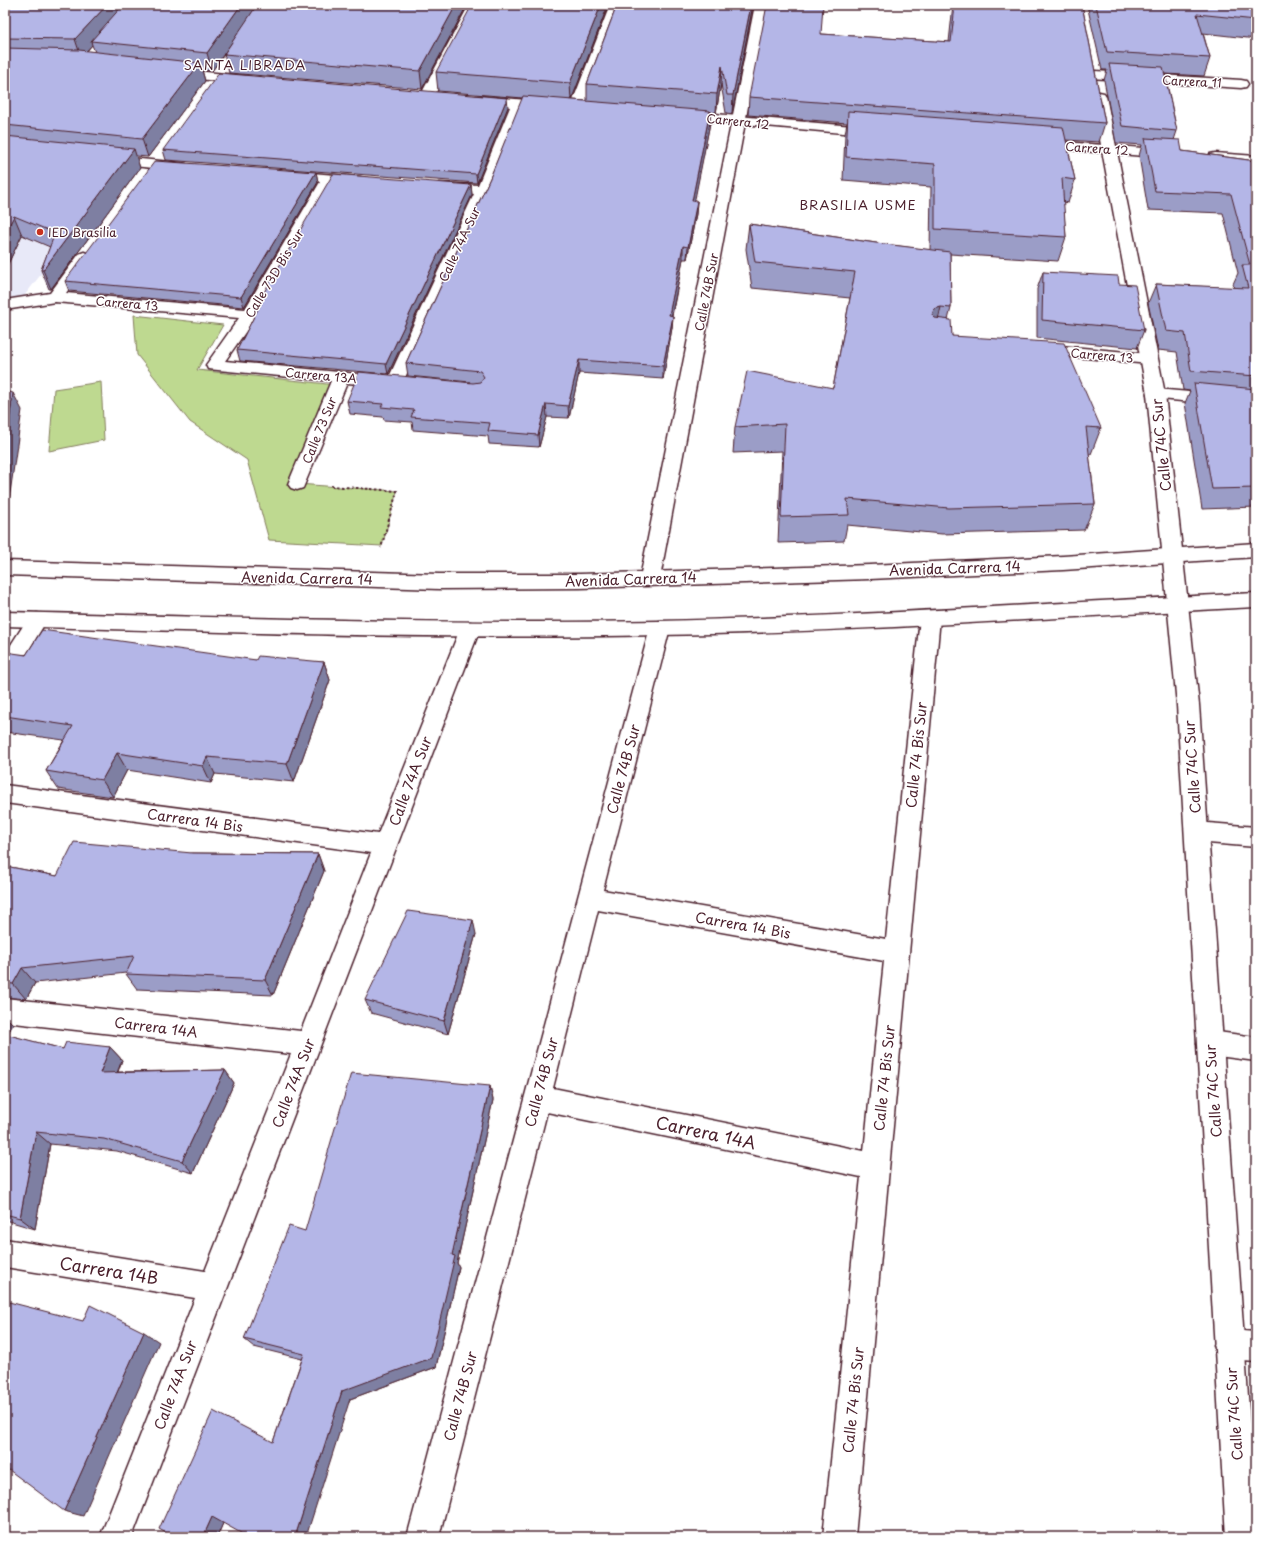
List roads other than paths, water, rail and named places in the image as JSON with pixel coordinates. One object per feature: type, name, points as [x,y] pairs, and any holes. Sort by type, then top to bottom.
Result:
[{"type":"street","points":[[427,96],[475,5]]},
{"type":"street","points":[[577,108],[616,5]]},
{"type":"street","name":"Calle 74B Sur","points":[[650,578],[761,5]]},
{"type":"street","name":"Calle 74C Sur","points":[[1092,60],[1156,394],[1178,604],[1188,705],[1210,1043],[1243,1346],[1242,1537]]},
{"type":"street","points":[[208,90],[226,64]]},
{"type":"street","points":[[163,71],[255,81]]},
{"type":"street","name":"Carrera 11","points":[[1094,75],[1241,84]]},
{"type":"street","points":[[411,94],[442,97]]},
{"type":"street","points":[[465,99],[592,109]]},
{"type":"street","name":"Calle 74A Sur","points":[[402,382],[518,103]]},
{"type":"street","name":"Carrera 12","points":[[672,115],[739,119],[778,124],[888,133]]},
{"type":"street","name":"Carrera 12","points":[[1022,143],[1179,154]]},
{"type":"street","points":[[144,177],[162,152]]},
{"type":"street","points":[[1202,156],[1256,160]]},
{"type":"street","points":[[98,158],[191,168]]},
{"type":"street","points":[[276,174],[376,182]]},
{"type":"street","name":"Calle 73D Bis Sur","points":[[214,365],[250,314],[330,178]]},
{"type":"street","points":[[430,186],[483,190]]},
{"type":"street","points":[[55,297],[92,246]]},
{"type":"street","name":"Carrera 13","points":[[5,305],[55,297],[250,314]]},
{"type":"street","name":"Carrera 13","points":[[1022,348],[1149,359]]},
{"type":"street","name":"Carrera 13A","points":[[214,365],[402,382]]},
{"type":"street","name":"Calle 73 Sur","points":[[297,484],[341,377]]},
{"type":"street","points":[[1156,394],[1256,403]]},
{"type":"street","name":"Avenida Carrera 14","points":[[5,568],[486,582],[797,574],[1064,563],[1256,550]]},
{"type":"street","points":[[5,619],[470,629],[660,628],[930,618],[1256,600]]},
{"type":"street","name":"Calle 74 Bis Sur","points":[[839,1537],[930,618]]},
{"type":"street","points":[[5,671],[37,620]]},
{"type":"street","name":"Calle 74B Sur","points":[[423,1537],[660,628]]},
{"type":"street","name":"Calle 74A Sur","points":[[116,1537],[470,629]]},
{"type":"street","name":"Carrera 14 Bis","points":[[5,794],[386,845]]},
{"type":"street","points":[[1196,832],[1256,837]]},
{"type":"street","name":"Carrera 14 Bis","points":[[589,898],[896,952]]},
{"type":"street","name":"Carrera 14A","points":[[5,1010],[308,1044]]},
{"type":"street","points":[[1210,1043],[1256,1049]]},
{"type":"street","name":"Carrera 14A","points":[[537,1097],[876,1167]]},
{"type":"street","name":"Carrera 14B","points":[[5,1253],[214,1287]]},
{"type":"place","name":"IED Brasilia","points":[[40,232]]},
{"type":"district","name":"SANTA LIBRADA","points":[[245,64]]},
{"type":"district","name":"BRASILIA USME","points":[[858,204]]}]
